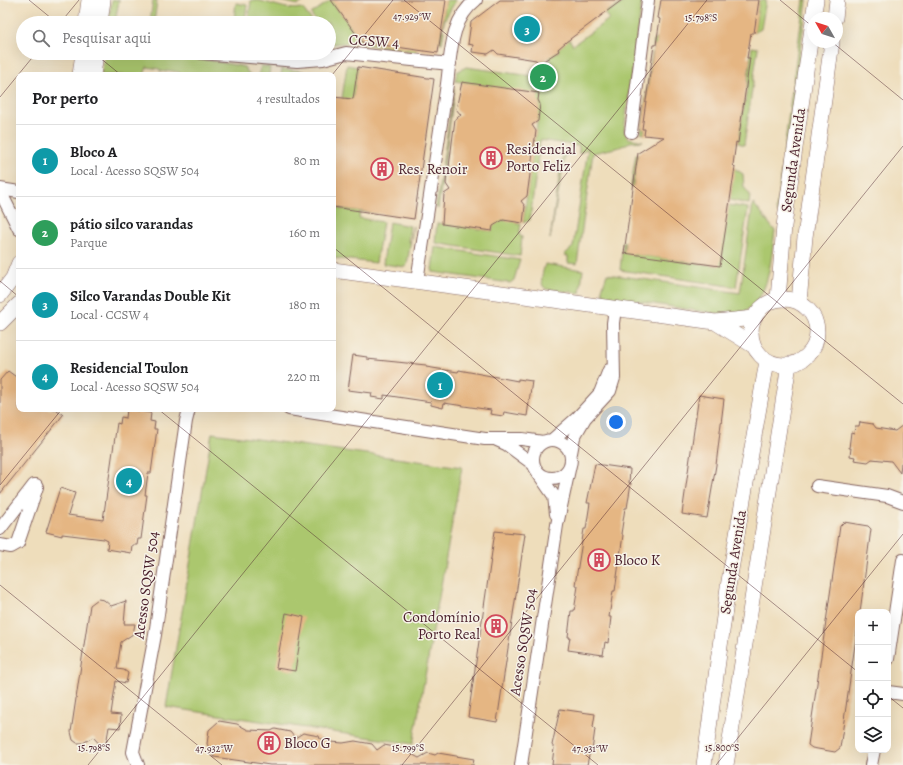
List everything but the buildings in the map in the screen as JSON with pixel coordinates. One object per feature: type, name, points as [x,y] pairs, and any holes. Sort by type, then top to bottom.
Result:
[{"type":"street","points":[[87,16],[89,0]]},
{"type":"street","points":[[101,16],[103,0]]},
{"type":"street","points":[[417,281],[450,64],[450,55],[460,18],[467,8],[476,0]]},
{"type":"street","points":[[631,132],[648,0]]},
{"type":"street","points":[[815,12],[816,0]]},
{"type":"street","points":[[836,12],[837,0]]},
{"type":"street","name":"Segunda Avenida","points":[[778,299],[784,226],[809,48]]},
{"type":"street","name":"Segunda Avenida","points":[[799,302],[805,237],[831,48]]},
{"type":"street","name":"CCSW 4","points":[[336,56],[346,53],[450,64]]},
{"type":"street","points":[[80,72],[82,60]]},
{"type":"street","points":[[93,72],[95,60]]},
{"type":"street","name":"CCSW 4","points":[[286,60],[310,60]]},
{"type":"street","points":[[0,190],[16,192]]},
{"type":"street","points":[[0,190],[16,223]]},
{"type":"street","points":[[0,295],[13,278],[16,270]]},
{"type":"street","points":[[336,270],[715,322],[754,318]]},
{"type":"street","points":[[778,299],[789,299],[799,302],[811,313],[816,324],[816,337],[814,345],[804,358],[789,364],[778,364],[767,361],[759,354],[754,346],[751,336],[751,326],[754,318],[765,304],[778,299]]},
{"type":"street","points":[[0,323],[16,307]]},
{"type":"street","points":[[612,362],[600,393],[577,418],[535,449],[533,454],[536,468],[546,477],[557,478],[567,471],[570,465],[574,437],[585,418],[610,390],[614,378],[612,362],[613,323],[615,309]]},
{"type":"street","points":[[715,322],[754,346]]},
{"type":"street","name":"Segunda Avenida","points":[[704,765],[728,587],[767,361]]},
{"type":"street","name":"Segunda Avenida","points":[[726,765],[789,364]]},
{"type":"street","name":"Acesso SQSW 504","points":[[138,765],[133,752],[155,635],[188,412]]},
{"type":"street","name":"Acesso SQSW 504","points":[[309,412],[485,439],[547,441]]},
{"type":"street","name":"Acesso SQSW 504","points":[[494,439],[506,444],[536,468],[554,496],[557,525]]},
{"type":"street","points":[[547,441],[563,443],[571,453]]},
{"type":"street","name":"Acesso SQSW 504","points":[[521,765],[557,525],[570,465]]},
{"type":"street","points":[[0,529],[34,485],[36,485],[37,487],[18,543],[11,547],[0,545]]},
{"type":"street","points":[[818,486],[887,496],[903,502]]},
{"type":"street","points":[[890,645],[903,560]]},
{"type":"street","points":[[891,692],[903,694]]},
{"type":"street","points":[[871,765],[873,753]]},
{"type":"green space","points":[[112,0],[119,0],[116,16],[109,16]]},
{"type":"green space","points":[[153,0],[157,0],[155,16],[151,16]]},
{"type":"green space","points":[[251,0],[283,7],[296,9],[302,8],[308,16],[249,16]]},
{"type":"green space","points":[[277,0],[306,0],[298,5]]},
{"type":"green space","points":[[331,0],[362,42],[417,49],[416,52],[362,44],[360,42],[336,44],[336,16],[312,16],[311,14]]},
{"type":"green space","points":[[446,0],[456,0],[445,19],[442,30],[444,31],[442,43],[440,43]]},
{"type":"green space","points":[[628,0],[642,0],[624,131],[628,138],[643,141],[630,142],[620,147],[593,153],[577,264],[568,263],[568,256],[564,255],[573,247],[588,148],[579,154],[579,146],[540,140],[530,220],[523,223],[540,103],[505,89],[455,81],[457,72],[466,67],[532,76],[552,61],[549,58],[559,51],[558,49],[569,39],[573,45],[609,19],[604,13]]},
{"type":"green space","points":[[759,0],[766,0],[761,29],[754,33]]},
{"type":"green space","points":[[804,0],[807,0],[778,213],[776,210]]},
{"type":"green space","points":[[236,3],[247,5],[246,16],[234,16]]},
{"type":"green space","points":[[657,39],[657,45],[654,45],[643,129],[645,129],[644,134],[641,133],[654,40]]},
{"type":"green space","points":[[752,47],[758,48],[744,145],[738,143],[744,106],[741,105],[741,102],[745,103]]},
{"type":"green space","points":[[104,60],[207,60],[244,67],[248,72],[179,72],[167,70],[167,72],[160,71],[160,69],[147,67],[145,72],[102,72]]},
{"type":"green space","points":[[347,65],[358,67],[353,99],[342,98]]},
{"type":"green space","points":[[261,66],[270,67],[269,72],[259,72]]},
{"type":"green space","points":[[282,69],[304,72],[282,72]]},
{"type":"green space","points":[[454,89],[454,93],[438,209],[436,207]]},
{"type":"green space","points":[[563,153],[565,155],[550,239]]},
{"type":"green space","points":[[636,154],[638,154],[633,187],[631,187]]},
{"type":"green space","points":[[734,168],[743,174],[744,187],[750,195],[749,204],[730,200]]},
{"type":"green space","points":[[753,203],[775,231],[768,277],[759,298],[752,307],[741,313],[725,315],[603,296],[602,289],[607,274],[740,293]]},
{"type":"green space","points":[[729,205],[748,208],[736,287],[620,270],[623,242],[625,243],[624,251],[626,253],[719,266]]},
{"type":"green space","points":[[336,208],[378,213],[360,212],[359,218],[383,222],[376,263],[336,258]]},
{"type":"green space","points":[[494,219],[497,221],[502,220],[521,224],[519,235],[522,237],[520,256],[435,243],[437,223],[492,231]]},
{"type":"green space","points":[[389,222],[410,226],[408,242],[410,242],[413,226],[407,265],[405,267],[383,264]]},
{"type":"green space","points":[[435,247],[520,260],[514,280],[510,283],[433,272],[432,269]]},
{"type":"green space","points":[[545,264],[583,270],[580,293],[546,289],[542,284],[542,274]]},
{"type":"green space","points":[[212,433],[462,467],[413,744],[166,707]]},
{"type":"place","name":"Silco Varandas Double Kit","points":[[527,29]]},
{"type":"place","name":"pátio silco varandas","points":[[543,77]]},
{"type":"place","name":"Residencial Porto Feliz","points":[[491,158]]},
{"type":"place","name":"Res. Renoir","points":[[382,169]]},
{"type":"place","name":"Bloco A","points":[[440,385]]},
{"type":"place","name":"Residencial Toulon","points":[[129,481]]},
{"type":"place","name":"Bloco K","points":[[599,560]]},
{"type":"place","name":"Condomínio Porto Real","points":[[496,626]]},
{"type":"place","name":"Bloco G","points":[[269,743]]}]
